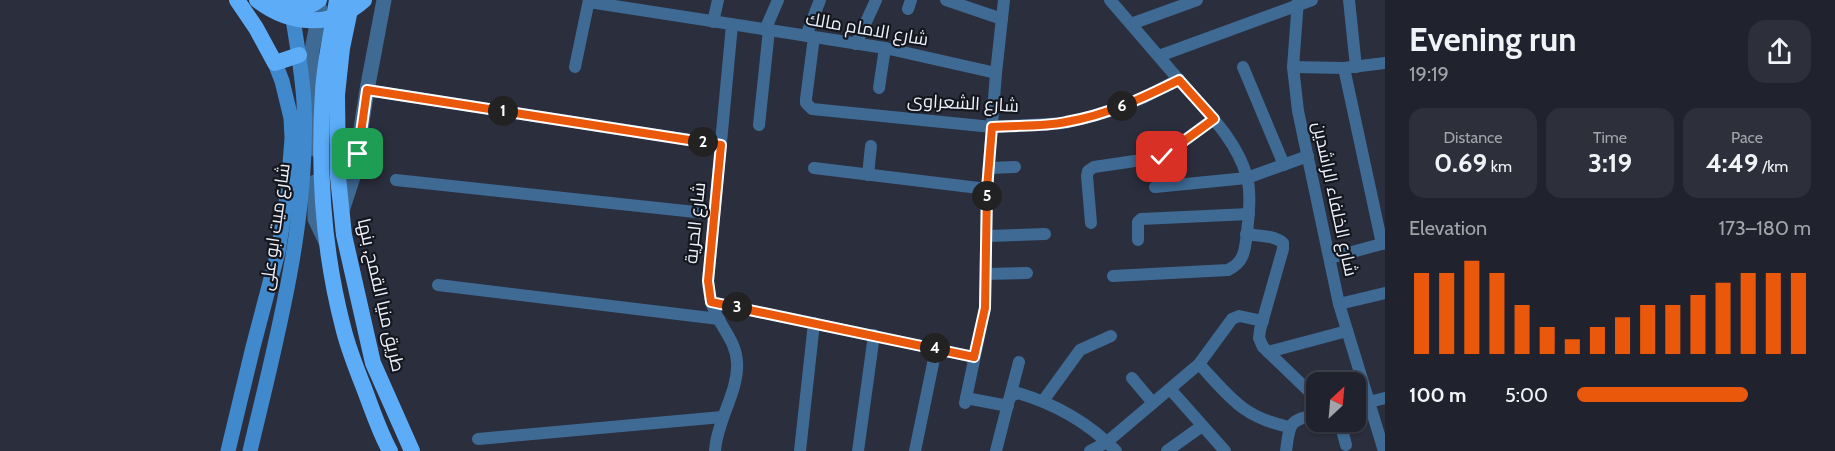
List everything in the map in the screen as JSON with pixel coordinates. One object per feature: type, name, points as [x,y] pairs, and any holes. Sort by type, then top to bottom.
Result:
[{"type":"highway","points":[[237,0],[256,28],[275,63],[299,55]]},
{"type":"highway","points":[[257,0],[278,14],[310,21],[341,15],[364,0]]},
{"type":"highway","points":[[285,3],[304,8],[320,0]]},
{"type":"highway","points":[[336,0],[323,92],[322,199],[328,246],[345,337],[376,423],[390,451]]},
{"type":"highway","name":"طريق منيا القمح, بنها","points":[[352,0],[342,48],[337,94],[338,177],[344,235],[373,363],[412,451]]},
{"type":"main road","name":"شارع ميت ابو على","points":[[250,451],[282,315],[300,215],[304,157],[304,104],[299,55],[285,3]]},
{"type":"main road","name":"شارع ميت ابو على","points":[[228,451],[252,347],[278,252],[288,190],[292,138],[291,118],[275,63]]},
{"type":"street","points":[[320,0],[311,72],[315,219],[328,246]]},
{"type":"street","points":[[342,211],[354,174],[384,0]]},
{"type":"street","points":[[712,22],[718,0]]},
{"type":"street","points":[[759,125],[767,30],[778,0]]},
{"type":"street","points":[[810,37],[820,0]]},
{"type":"street","points":[[856,44],[876,0]]},
{"type":"street","points":[[946,0],[1002,19]]},
{"type":"street","points":[[1004,0],[987,189],[985,308],[965,400],[1009,403]]},
{"type":"street","points":[[1110,0],[1214,119],[1235,148],[1247,178],[1249,214],[1242,259],[1237,266],[1228,270],[1113,276]]},
{"type":"street","points":[[1131,24],[1197,0]]},
{"type":"street","points":[[1159,56],[1297,3],[1312,0]]},
{"type":"street","points":[[1330,258],[1383,243],[1350,67],[1349,0]]},
{"type":"street","points":[[575,67],[589,1]]},
{"type":"street","name":"شارع الامام مالك","points":[[589,1],[885,48],[996,73]]},
{"type":"street","name":"شارع الخلفاء الراشدين","points":[[1297,3],[1293,67],[1298,111],[1339,304],[1384,451]]},
{"type":"street","name":"شارع الحرية","points":[[715,451],[722,417],[736,381],[737,362],[733,343],[718,319],[711,302],[708,281],[732,25]]},
{"type":"street","name":"شارع الشعراوى","points":[[810,37],[806,99],[808,107],[812,109],[992,127],[1065,123],[1104,113],[1143,98],[1179,80]]},
{"type":"street","points":[[879,88],[885,48]]},
{"type":"street","points":[[1293,67],[1385,65]]},
{"type":"street","points":[[1243,67],[1284,165]]},
{"type":"street","points":[[367,90],[721,145]]},
{"type":"street","points":[[1091,223],[1088,171],[1094,167],[1162,157],[1214,119]]},
{"type":"street","points":[[868,175],[871,146]]},
{"type":"street","points":[[1155,187],[1247,178],[1308,156]]},
{"type":"street","points":[[989,168],[1015,167]]},
{"type":"street","points":[[814,168],[987,189]]},
{"type":"street","points":[[396,180],[714,214]]},
{"type":"street","points":[[1138,240],[1137,226],[1141,219],[1249,214]]},
{"type":"street","points":[[988,236],[1045,234]]},
{"type":"street","points":[[1246,234],[1274,238],[1283,243],[1259,338],[1268,352],[1306,388]]},
{"type":"street","points":[[986,274],[1027,273]]},
{"type":"street","points":[[438,285],[718,319]]},
{"type":"street","points":[[1339,304],[1385,293]]},
{"type":"street","points":[[711,302],[974,357]]},
{"type":"street","points":[[1089,451],[1112,446],[1198,363],[1235,317],[1243,316],[1263,321]]},
{"type":"street","points":[[800,451],[814,322]]},
{"type":"street","points":[[1268,352],[1347,331]]},
{"type":"street","points":[[858,451],[874,335]]},
{"type":"street","points":[[1043,401],[1080,350],[1112,336]]},
{"type":"street","points":[[915,451],[936,348]]},
{"type":"street","points":[[1009,403],[1019,362]]},
{"type":"street","points":[[1198,363],[1236,404],[1252,415],[1289,428]]},
{"type":"street","points":[[1132,378],[1153,404]]},
{"type":"street","points":[[1170,389],[1225,451]]},
{"type":"street","points":[[996,451],[1011,396],[1018,393],[1043,401],[1087,426],[1112,446]]},
{"type":"street","points":[[1366,403],[1385,399]]},
{"type":"street","points":[[478,439],[722,417]]},
{"type":"street","points":[[1286,451],[1289,428],[1294,421],[1306,417]]},
{"type":"street","points":[[1167,451],[1202,426]]},
{"type":"street","points":[[1342,432],[1346,446]]},
{"type":"route","points":[[358,154],[367,90],[721,145],[708,281],[711,302],[974,357],[985,308],[987,189],[992,127],[1065,123],[1104,113],[1143,98],[1179,80],[1214,119],[1162,157]]}]
